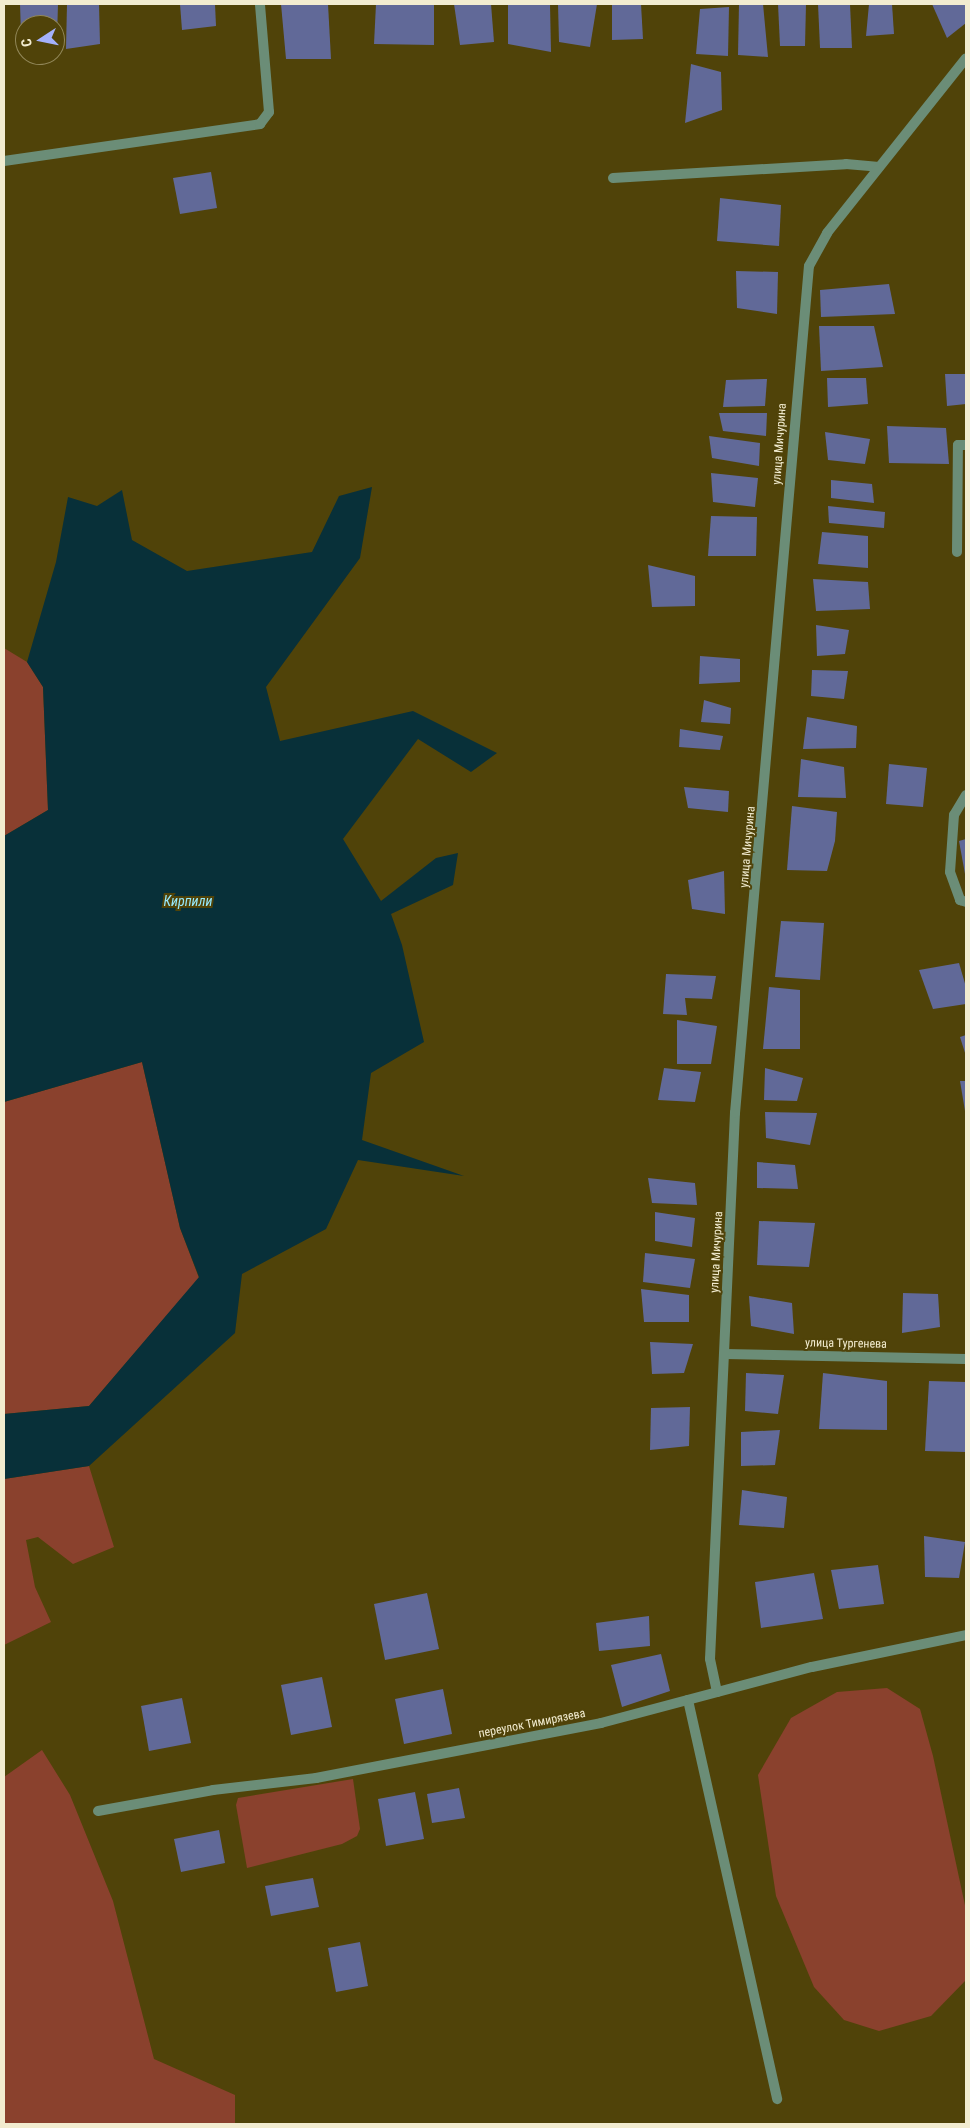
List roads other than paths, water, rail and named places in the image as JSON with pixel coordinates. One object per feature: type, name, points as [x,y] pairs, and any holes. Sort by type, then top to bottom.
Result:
[{"type":"street","points":[[4,161],[260,124],[269,112],[260,4]]},
{"type":"street","name":"улица Мичурина","points":[[717,1692],[710,1659],[736,1113],[763,825],[804,302],[809,266],[827,233],[966,58]]},
{"type":"street","points":[[612,178],[846,164],[879,167]]},
{"type":"street","points":[[957,552],[958,445],[966,445]]},
{"type":"street","points":[[966,795],[954,815],[950,872],[960,900],[966,902]]},
{"type":"street","name":"улица Тургенева","points":[[725,1354],[966,1359]]},
{"type":"street","name":"переулок Тимирязева","points":[[98,1811],[213,1790],[366,1769],[601,1723],[812,1667],[966,1635]]},
{"type":"street","points":[[688,1700],[777,2099]]},
{"type":"water","name":"Кирпили","points":[[372,487],[360,558],[266,687],[280,741],[413,711],[497,753],[471,772],[418,739],[343,839],[381,901],[436,858],[458,853],[453,885],[391,914],[402,945],[424,1042],[371,1073],[362,1140],[464,1176],[358,1160],[326,1229],[242,1274],[235,1333],[89,1466],[4,1479],[4,1414],[89,1406],[199,1277],[180,1228],[142,1062],[4,1102],[4,836],[48,810],[43,687],[27,662],[56,562],[68,497],[97,506],[122,490],[132,540],[187,571],[312,552],[339,496]]}]
